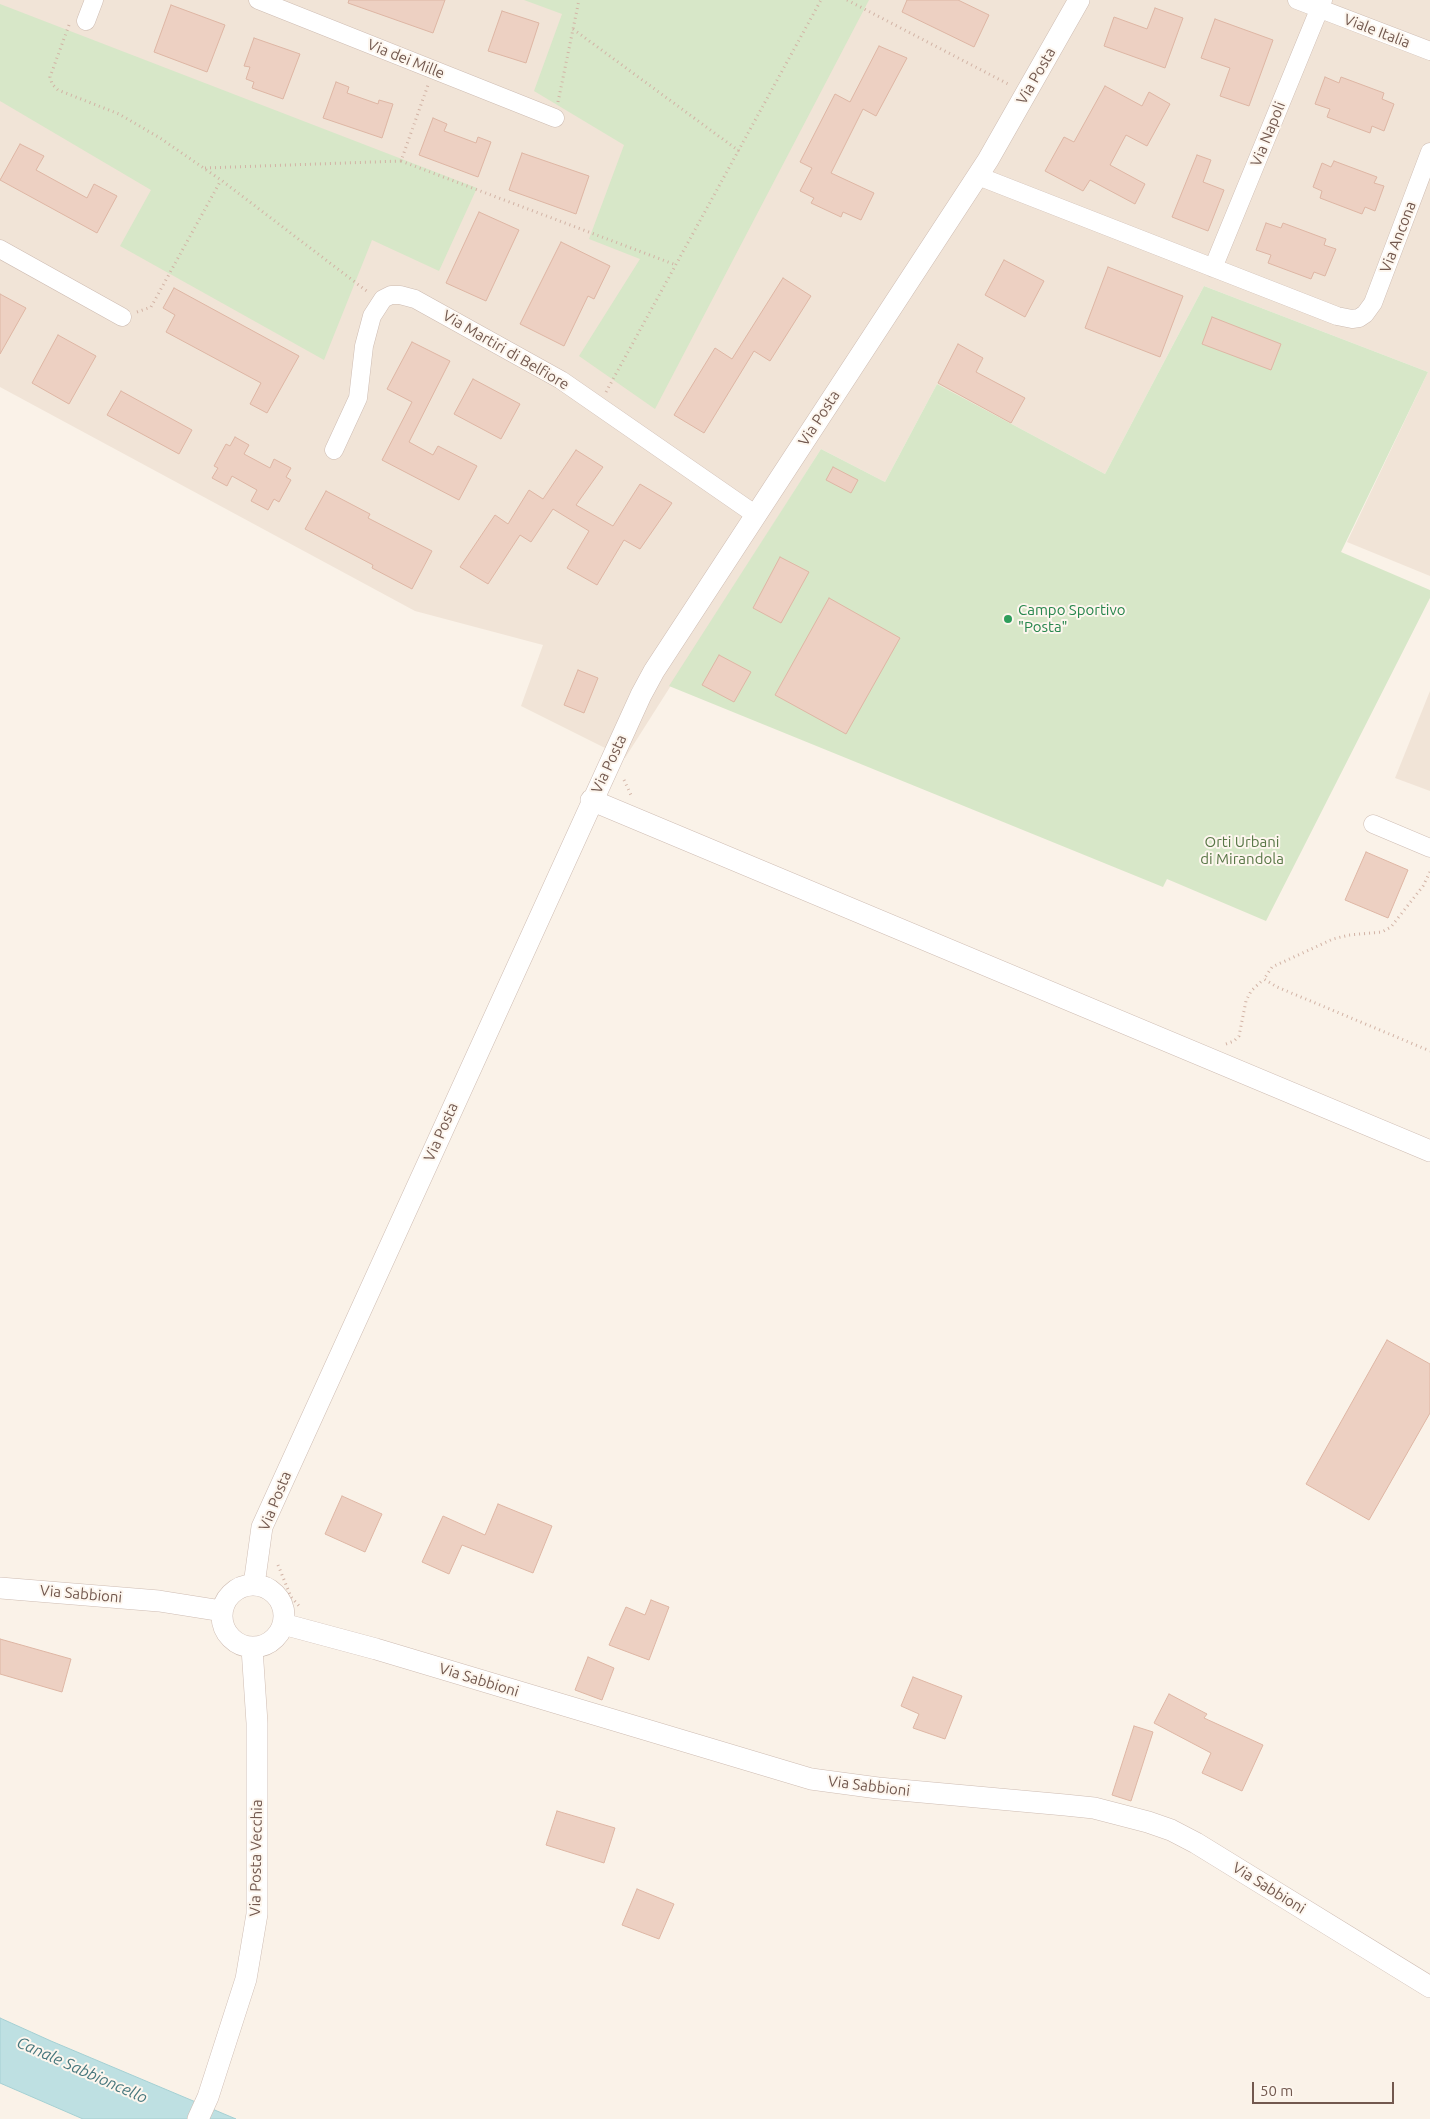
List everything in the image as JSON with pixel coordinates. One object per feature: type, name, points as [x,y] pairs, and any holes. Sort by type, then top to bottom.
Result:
[{"type":"street","points":[[86,21],[94,0]]},
{"type":"street","name":"Via dei Mille","points":[[258,0],[555,118]]},
{"type":"street","name":"Via Posta","points":[[254,1586],[262,1526],[592,800],[654,671],[978,176],[1079,0]]},
{"type":"street","name":"Viale Italia","points":[[1297,0],[1321,4],[1430,51]]},
{"type":"street","name":"Via Napoli","points":[[1213,268],[1321,4]]},
{"type":"street","name":"Via Ancona","points":[[1213,268],[1337,316],[1346,319],[1359,318],[1365,314],[1373,303],[1430,152]]},
{"type":"street","points":[[978,176],[1213,268]]},
{"type":"street","points":[[0,249],[122,318]]},
{"type":"street","name":"Via Martiri di Belfiore","points":[[380,301],[391,295],[415,299],[561,380],[756,515]]},
{"type":"street","points":[[334,450],[358,398],[366,332],[380,301]]},
{"type":"street","points":[[592,800],[1430,1151]]},
{"type":"street","points":[[1373,824],[1430,848]]},
{"type":"street","points":[[254,1586],[264,1588],[274,1594],[280,1602],[284,1613],[283,1624],[279,1634],[272,1641],[252,1648],[242,1645],[229,1636],[222,1621],[222,1610],[226,1600],[233,1592],[243,1587],[254,1586]]},
{"type":"street","name":"Via Sabbioni","points":[[0,1588],[159,1601],[222,1610]]},
{"type":"street","name":"Via Sabbioni","points":[[283,1624],[376,1649],[811,1779],[878,1788],[1094,1808],[1148,1822],[1172,1830],[1196,1843],[1430,1987]]},
{"type":"street","name":"Via Posta Vecchia","points":[[198,2119],[208,2097],[246,1979],[257,1914],[257,1723],[252,1648]]},
{"type":"path","points":[[555,118],[580,0]]},
{"type":"path","points":[[598,406],[821,0]]},
{"type":"path","points":[[847,0],[1026,94]]},
{"type":"path","points":[[86,21],[71,23],[68,27],[51,71],[52,84],[65,93],[119,114],[160,138],[221,180],[380,301]]},
{"type":"path","points":[[573,29],[739,151]]},
{"type":"path","points":[[401,161],[433,70]]},
{"type":"path","points":[[204,168],[401,161],[676,265]]},
{"type":"path","points":[[122,318],[151,307],[221,180]]},
{"type":"path","points":[[1212,1060],[1219,1045],[1234,1041],[1239,1036],[1246,1001],[1251,991],[1264,979],[1272,967],[1325,942],[1349,935],[1382,932],[1391,927],[1423,886],[1430,872]]},
{"type":"path","points":[[1264,979],[1276,987],[1430,1051]]},
{"type":"shaded area","points":[[0,0],[1430,0],[1430,576],[1347,542],[1428,372],[1204,286],[1105,474],[937,384],[885,482],[821,449],[625,758],[521,706],[543,645],[415,611],[0,387]]},
{"type":"shaded area","points":[[1430,691],[1430,791],[1395,778]]},
{"type":"green space","points":[[524,0],[869,0],[655,409],[579,356],[640,259],[589,239],[624,145],[534,91],[562,14]]},
{"type":"green space","points":[[0,4],[477,188],[439,271],[372,240],[324,360],[120,246],[151,190],[0,101]]},
{"type":"green space","name":"Campo Sportivo \"Posta\"","points":[[1204,286],[1428,372],[1341,552],[1430,590],[1430,598],[1266,921],[1167,879],[1163,887],[669,686],[821,449],[885,482],[937,384],[1105,474]]},
{"type":"water","name":"Canale Sabbioncello","points":[[0,2018],[236,2119],[83,2119],[0,2083]]},
{"type":"building","points":[[349,0],[445,0],[433,33],[348,3]]},
{"type":"building","points":[[907,0],[958,0],[989,15],[974,47],[902,12]]},
{"type":"building","points":[[171,5],[225,25],[207,72],[154,52]]},
{"type":"building","points":[[1155,8],[1183,18],[1165,68],[1104,46],[1114,17],[1147,29]]},
{"type":"building","points":[[502,11],[539,23],[526,63],[488,51]]},
{"type":"building","points":[[1215,19],[1273,40],[1249,106],[1220,96],[1230,68],[1201,58]]},
{"type":"building","points":[[254,38],[300,54],[283,99],[252,88],[254,82],[246,79],[250,67],[244,66]]},
{"type":"building","points":[[879,46],[907,58],[876,116],[863,109],[831,173],[874,193],[861,220],[843,212],[841,217],[811,203],[814,198],[800,191],[812,168],[800,162],[835,94],[850,102]]},
{"type":"building","points":[[1325,77],[1339,83],[1341,77],[1384,93],[1382,99],[1394,104],[1384,131],[1372,126],[1370,133],[1327,117],[1330,109],[1315,104]]},
{"type":"building","points":[[336,82],[349,87],[347,93],[378,104],[379,100],[393,104],[382,138],[323,118]]},
{"type":"building","points":[[1105,86],[1142,106],[1149,92],[1170,104],[1147,146],[1126,135],[1110,165],[1145,184],[1135,204],[1090,180],[1083,191],[1045,171],[1064,137],[1074,142]]},
{"type":"building","points":[[433,118],[447,124],[444,131],[476,143],[478,137],[491,142],[478,177],[419,155]]},
{"type":"building","points":[[20,144],[44,156],[36,170],[87,198],[94,184],[117,196],[97,233],[0,180]]},
{"type":"building","points":[[522,153],[589,176],[576,214],[509,190]]},
{"type":"building","points":[[1197,155],[1211,160],[1203,182],[1224,190],[1208,231],[1172,217]]},
{"type":"building","points":[[1334,161],[1377,177],[1374,183],[1384,186],[1375,211],[1365,207],[1362,214],[1320,198],[1322,191],[1313,187],[1322,163],[1331,167]]},
{"type":"building","points":[[479,212],[519,230],[486,301],[446,283]]},
{"type":"building","points":[[1266,223],[1281,228],[1283,223],[1326,239],[1324,245],[1336,249],[1325,276],[1314,272],[1311,279],[1268,263],[1271,255],[1256,250]]},
{"type":"building","points":[[561,242],[610,266],[594,299],[588,296],[564,346],[520,324]]},
{"type":"building","points":[[1004,260],[1044,281],[1025,317],[985,295]]},
{"type":"building","points":[[1108,267],[1183,296],[1160,357],[1085,328]]},
{"type":"building","points":[[783,278],[811,296],[770,361],[754,351],[704,433],[674,415],[715,348],[732,359]]},
{"type":"building","points":[[174,288],[299,356],[267,413],[250,404],[261,383],[166,332],[175,315],[163,308]]},
{"type":"building","points":[[0,294],[26,308],[0,354]]},
{"type":"building","points":[[1212,317],[1281,344],[1271,370],[1202,344]]},
{"type":"building","points":[[58,335],[96,356],[69,404],[32,383]]},
{"type":"building","points":[[412,342],[450,361],[409,442],[433,455],[438,446],[477,466],[459,500],[382,460],[412,402],[387,389]]},
{"type":"building","points":[[958,344],[983,358],[976,372],[1025,398],[1011,423],[938,383]]},
{"type":"building","points":[[473,379],[520,404],[501,439],[454,414]]},
{"type":"building","points":[[121,391],[192,430],[179,454],[107,415]]},
{"type":"building","points":[[235,437],[249,445],[244,454],[270,468],[274,459],[291,468],[286,477],[291,480],[279,502],[274,499],[268,510],[251,501],[257,490],[232,476],[227,486],[212,478],[218,468],[214,466],[226,444],[230,446]]},
{"type":"building","points":[[576,450],[603,467],[576,505],[613,526],[640,484],[672,503],[640,549],[624,540],[597,585],[567,568],[589,531],[553,509],[531,542],[520,535],[488,584],[460,567],[495,515],[508,524],[529,490],[543,499]]},
{"type":"building","points":[[833,467],[858,480],[851,493],[826,480]]},
{"type":"building","points":[[326,491],[370,514],[368,518],[432,551],[412,589],[372,568],[373,565],[305,529]]},
{"type":"building","points":[[780,557],[809,572],[781,623],[753,608]]},
{"type":"building","points":[[829,598],[900,638],[846,734],[775,695]]},
{"type":"building","points":[[719,655],[751,672],[734,702],[702,685]]},
{"type":"building","points":[[578,670],[598,678],[584,713],[564,705]]},
{"type":"building","points":[[1366,852],[1408,870],[1388,918],[1345,900]]},
{"type":"building","points":[[1387,1340],[1430,1364],[1430,1413],[1369,1520],[1306,1484]]},
{"type":"building","points":[[342,1496],[382,1514],[365,1552],[325,1534]]},
{"type":"building","points":[[498,1504],[552,1526],[533,1573],[462,1545],[449,1574],[422,1562],[443,1516],[485,1535]]},
{"type":"building","points":[[651,1600],[669,1607],[649,1660],[609,1645],[626,1607],[645,1615]]},
{"type":"building","points":[[0,1639],[71,1659],[62,1692],[0,1674]]},
{"type":"building","points":[[588,1657],[614,1668],[602,1700],[575,1690]]},
{"type":"building","points":[[913,1677],[962,1696],[945,1739],[913,1728],[919,1714],[901,1706]]},
{"type":"building","points":[[1169,1694],[1207,1714],[1204,1718],[1263,1745],[1242,1791],[1202,1773],[1211,1753],[1154,1723]]},
{"type":"building","points":[[1134,1726],[1153,1732],[1131,1801],[1112,1795]]},
{"type":"building","points":[[557,1811],[615,1828],[604,1863],[546,1845]]},
{"type":"building","points":[[637,1889],[674,1904],[659,1939],[622,1925]]},
{"type":"place","name":"Campo Sportivo \"Posta\"","points":[[1008,619]]},
{"type":"park label","name":"Orti Urbani di Mirandola","points":[[1242,850]]}]
